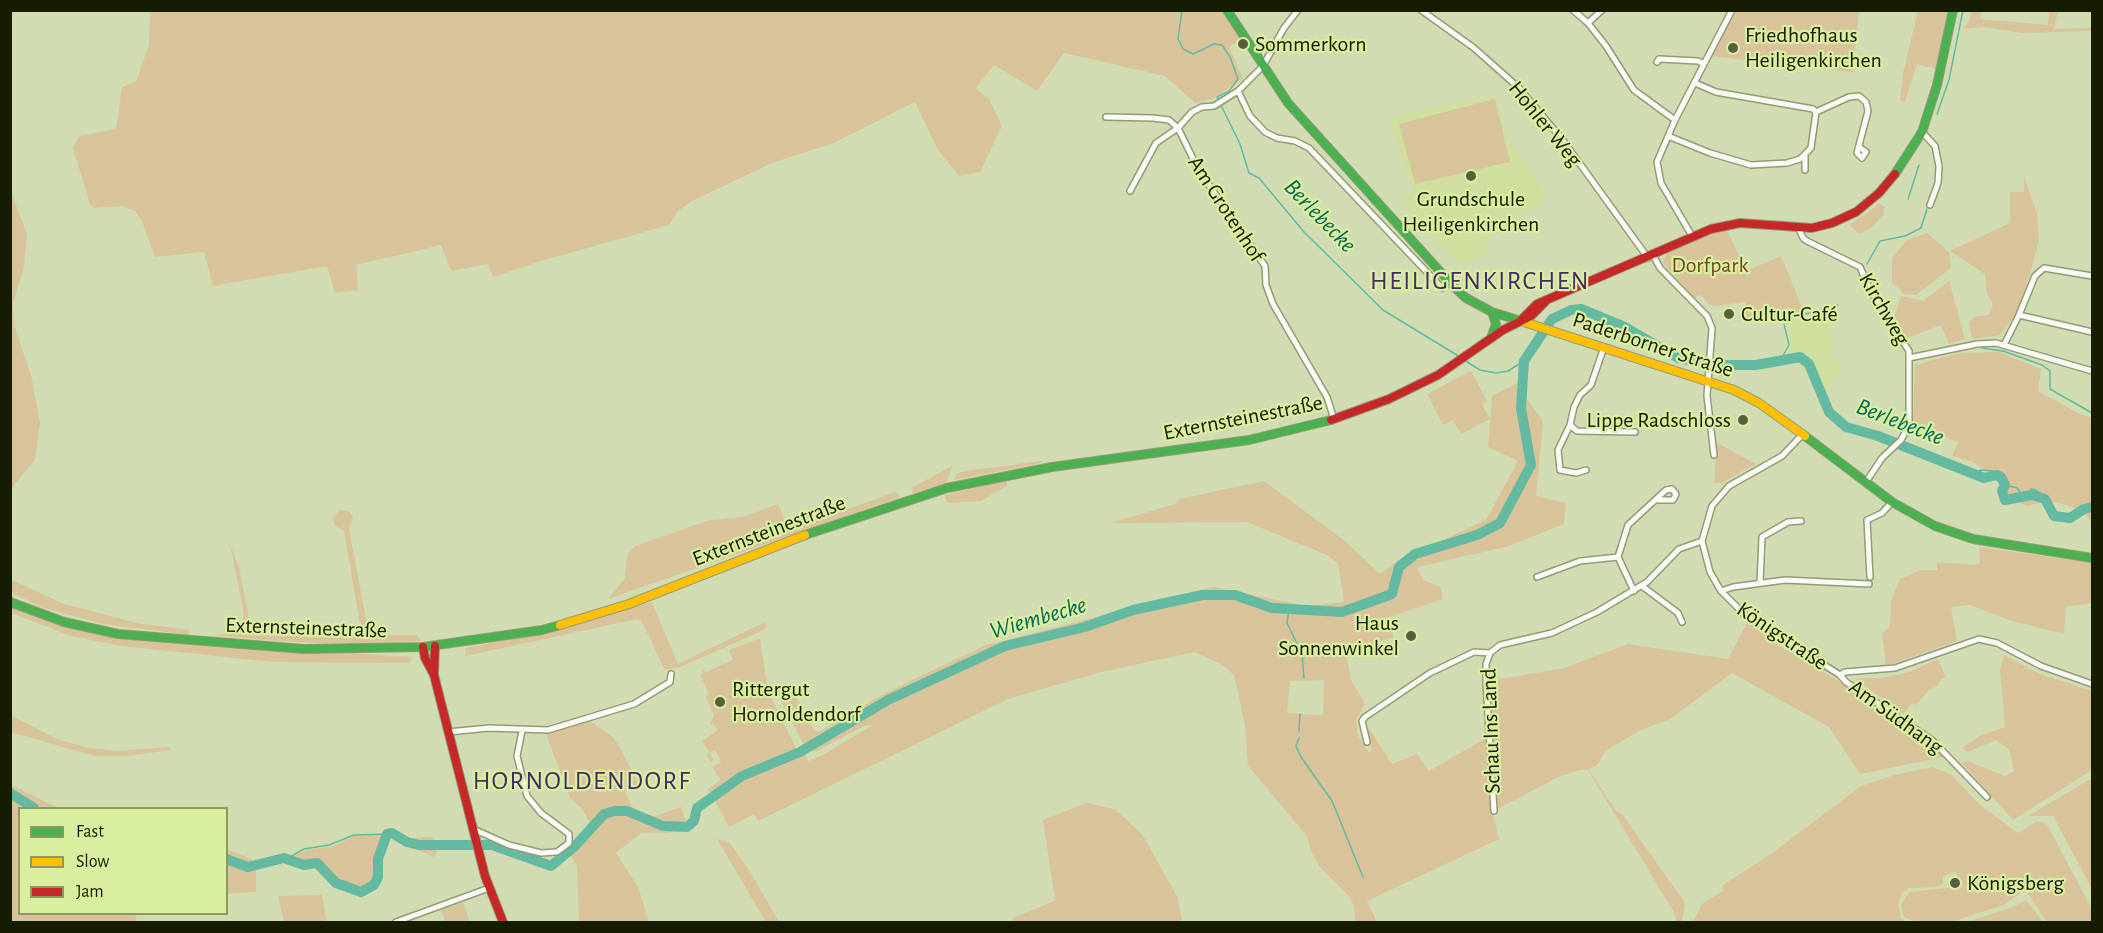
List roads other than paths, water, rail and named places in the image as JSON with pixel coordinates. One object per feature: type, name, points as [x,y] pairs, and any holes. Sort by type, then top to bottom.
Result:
[{"type":"main road","name":"Paderborner Straße","points":[[1227,10],[1294,110],[1466,298],[1492,312],[1709,381],[1759,403],[1917,518],[1958,535],[2092,558]]},
{"type":"main road","name":"Externsteinestraße","points":[[10,603],[64,622],[99,631],[174,641],[304,649],[435,646],[542,630],[629,604],[826,527],[947,488],[1052,466],[1249,440],[1334,419],[1407,391],[1453,365],[1520,321],[1529,309],[1650,257],[1692,236],[1740,223],[1799,229],[1832,224],[1849,216],[1870,201],[1902,166],[1922,132],[1937,85],[1953,10]]},
{"type":"main road","points":[[1490,339],[1496,324],[1492,312]]},
{"type":"main road","points":[[434,675],[435,646]]},
{"type":"main road","points":[[423,647],[425,658],[434,675],[478,852],[503,922]]},
{"type":"street","points":[[1130,191],[1156,143],[1178,128],[1192,112],[1202,107],[1214,106],[1239,91],[1263,66],[1284,28],[1298,10]]},
{"type":"street","name":"Hohler Weg","points":[[1421,10],[1474,48],[1520,88],[1562,139],[1650,257],[1707,316],[1713,332],[1709,381]]},
{"type":"street","points":[[1573,10],[1588,23],[1606,46],[1634,90],[1675,120]]},
{"type":"street","points":[[1588,23],[1602,10]]},
{"type":"street","points":[[1692,236],[1673,206],[1660,178],[1658,159],[1675,120],[1732,10]]},
{"type":"street","points":[[1657,62],[1659,59],[1698,61],[1704,64]]},
{"type":"street","points":[[1695,83],[1716,92],[1813,109],[1816,112]]},
{"type":"street","points":[[1239,91],[1250,116],[1265,132],[1276,138],[1295,141],[1309,148],[1442,288]]},
{"type":"street","points":[[1816,112],[1849,97],[1863,98],[1868,106],[1859,147]]},
{"type":"street","points":[[1805,170],[1805,156],[1812,143],[1816,112]]},
{"type":"street","points":[[1106,117],[1169,120],[1178,128]]},
{"type":"street","name":"Am Grotenhof","points":[[1178,128],[1198,169],[1265,266],[1266,285],[1273,304],[1327,397],[1334,419]]},
{"type":"street","points":[[1922,132],[1932,141],[1939,166],[1938,183],[1930,205]]},
{"type":"street","points":[[1668,136],[1710,153],[1751,165],[1777,166],[1805,156]]},
{"type":"street","name":"Kirchweg","points":[[1799,229],[1803,238],[1808,241],[1857,263],[1871,292],[1905,344],[1910,358],[1910,419],[1901,440],[1866,482]]},
{"type":"street","points":[[2004,345],[2035,276],[2044,268],[2092,276]]},
{"type":"street","points":[[2019,315],[2092,332]]},
{"type":"street","points":[[1910,358],[1977,344],[2004,345],[2092,371]]},
{"type":"street","points":[[1586,470],[1568,472],[1558,468],[1558,450],[1580,395],[1591,385],[1604,347]]},
{"type":"street","points":[[1709,381],[1707,396],[1714,455]]},
{"type":"street","points":[[1570,424],[1577,431],[1635,432]]},
{"type":"street","points":[[1702,541],[1712,506],[1720,495],[1741,478],[1782,456],[1803,434]]},
{"type":"street","points":[[1634,591],[1618,557],[1628,525],[1657,500],[1670,489],[1676,494],[1673,500],[1657,500]]},
{"type":"street","points":[[1721,591],[1785,580],[1870,581],[1868,520],[1882,513],[1892,502]]},
{"type":"street","points":[[1760,583],[1762,537],[1788,522],[1802,521]]},
{"type":"street","name":"Schau Ins Land","points":[[1494,811],[1486,682],[1486,664],[1490,653],[1500,645],[1552,633],[1634,591],[1642,586],[1679,549],[1702,541]]},
{"type":"street","name":"Königstraße","points":[[1702,541],[1710,572],[1721,591],[1744,614],[1840,675]]},
{"type":"street","points":[[1536,577],[1580,561],[1618,557]]},
{"type":"street","points":[[1642,586],[1678,613],[1682,622]]},
{"type":"street","name":"Am Südhang","points":[[1988,797],[1932,740],[1846,682],[1840,675],[1845,672],[1881,672],[1979,639],[1997,643],[2041,666],[2092,684]]},
{"type":"street","name":"Schau Ins Land","points":[[1367,742],[1362,722],[1381,704],[1443,666],[1474,652],[1490,653]]},
{"type":"street","points":[[448,732],[489,728],[548,730],[634,704],[670,682],[671,674]]},
{"type":"street","points":[[473,829],[509,845],[541,853],[557,852],[569,843],[569,834],[541,813],[526,796],[517,756],[522,730]]},
{"type":"street","points":[[396,922],[489,888]]},
{"type":"waterway","name":"Berlebecke","points":[[1182,10],[1178,39],[1183,49],[1193,54],[1214,44],[1222,45],[1230,57],[1238,79],[1229,91],[1217,97],[1240,144],[1249,173],[1259,178],[1304,232],[1383,310],[1460,357]]},
{"type":"waterway","points":[[1937,114],[1949,80],[1963,10]]},
{"type":"waterway","points":[[1908,199],[1919,165]]},
{"type":"waterway","points":[[1867,264],[1880,241],[1905,236],[1921,228],[1927,209]]},
{"type":"waterway","points":[[1791,318],[1838,305]]},
{"type":"waterway","name":"Wiembecke","points":[[228,860],[248,867],[284,858],[304,865],[317,863],[336,883],[361,892],[374,885],[378,877],[378,859],[387,834],[392,833],[407,842],[419,845],[492,845],[551,866],[575,846],[604,814],[627,811],[663,826],[687,827],[694,821],[697,808],[742,776],[800,752],[888,700],[1005,646],[1085,627],[1133,610],[1202,595],[1235,595],[1272,608],[1342,612],[1392,594],[1399,567],[1415,554],[1477,535],[1500,523],[1531,465],[1521,408],[1524,361],[1552,319],[1571,310],[1581,309],[1625,327],[1678,358],[1717,365],[1756,365],[1800,357],[1809,364],[1829,412],[1846,427],[1878,436],[1984,478],[1996,475],[2001,477],[2005,485],[2002,491],[2005,500],[2032,495],[2045,499],[2054,516],[2070,518],[2092,507]]},
{"type":"waterway","points":[[1784,324],[1789,345],[1784,354],[1784,360]]},
{"type":"waterway","points":[[1982,348],[2003,351],[2042,365],[2050,371],[2050,389],[2092,413]]},
{"type":"waterway","name":"Berlebecke","points":[[1464,360],[1480,370],[1496,373],[1508,371],[1524,361]]},
{"type":"waterway","points":[[1975,474],[1980,470],[1993,471],[1996,475]]},
{"type":"waterway","points":[[2005,485],[2017,488],[2023,496]]},
{"type":"waterway","points":[[2029,495],[2031,489],[2036,490],[2045,499]]},
{"type":"waterway","points":[[1289,609],[1287,623],[1302,654],[1304,678]]},
{"type":"waterway","points":[[1299,731],[1300,714]]},
{"type":"waterway","points":[[1299,738],[1296,746],[1301,757],[1332,801],[1363,877]]},
{"type":"waterway","name":"Wiembecke","points":[[10,793],[32,807]]},
{"type":"waterway","name":"Wiembecke","points":[[288,858],[304,849],[329,845],[354,835],[387,834]]},
{"type":"place","name":"Sommerkorn","points":[[1243,44]]},
{"type":"place","name":"Friedhofhaus Heiligenkirchen","points":[[1733,48]]},
{"type":"place","name":"Grundschule Heiligenkirchen","points":[[1471,176]]},
{"type":"place","name":"Cultur-Café","points":[[1729,314]]},
{"type":"place","name":"Lippe Radschloss","points":[[1743,420]]},
{"type":"place","name":"Haus Sonnenwinkel","points":[[1411,636]]},
{"type":"place","name":"Rittergut Hornoldendorf","points":[[720,702]]},
{"type":"place","name":"Königsberg","points":[[1955,883]]},
{"type":"district","name":"HEILIGENKIRCHEN","points":[[1480,281]]},
{"type":"district","name":"HORNOLDENDORF","points":[[582,781]]},
{"type":"park label","name":"Dorfpark","points":[[1710,265]]}]
